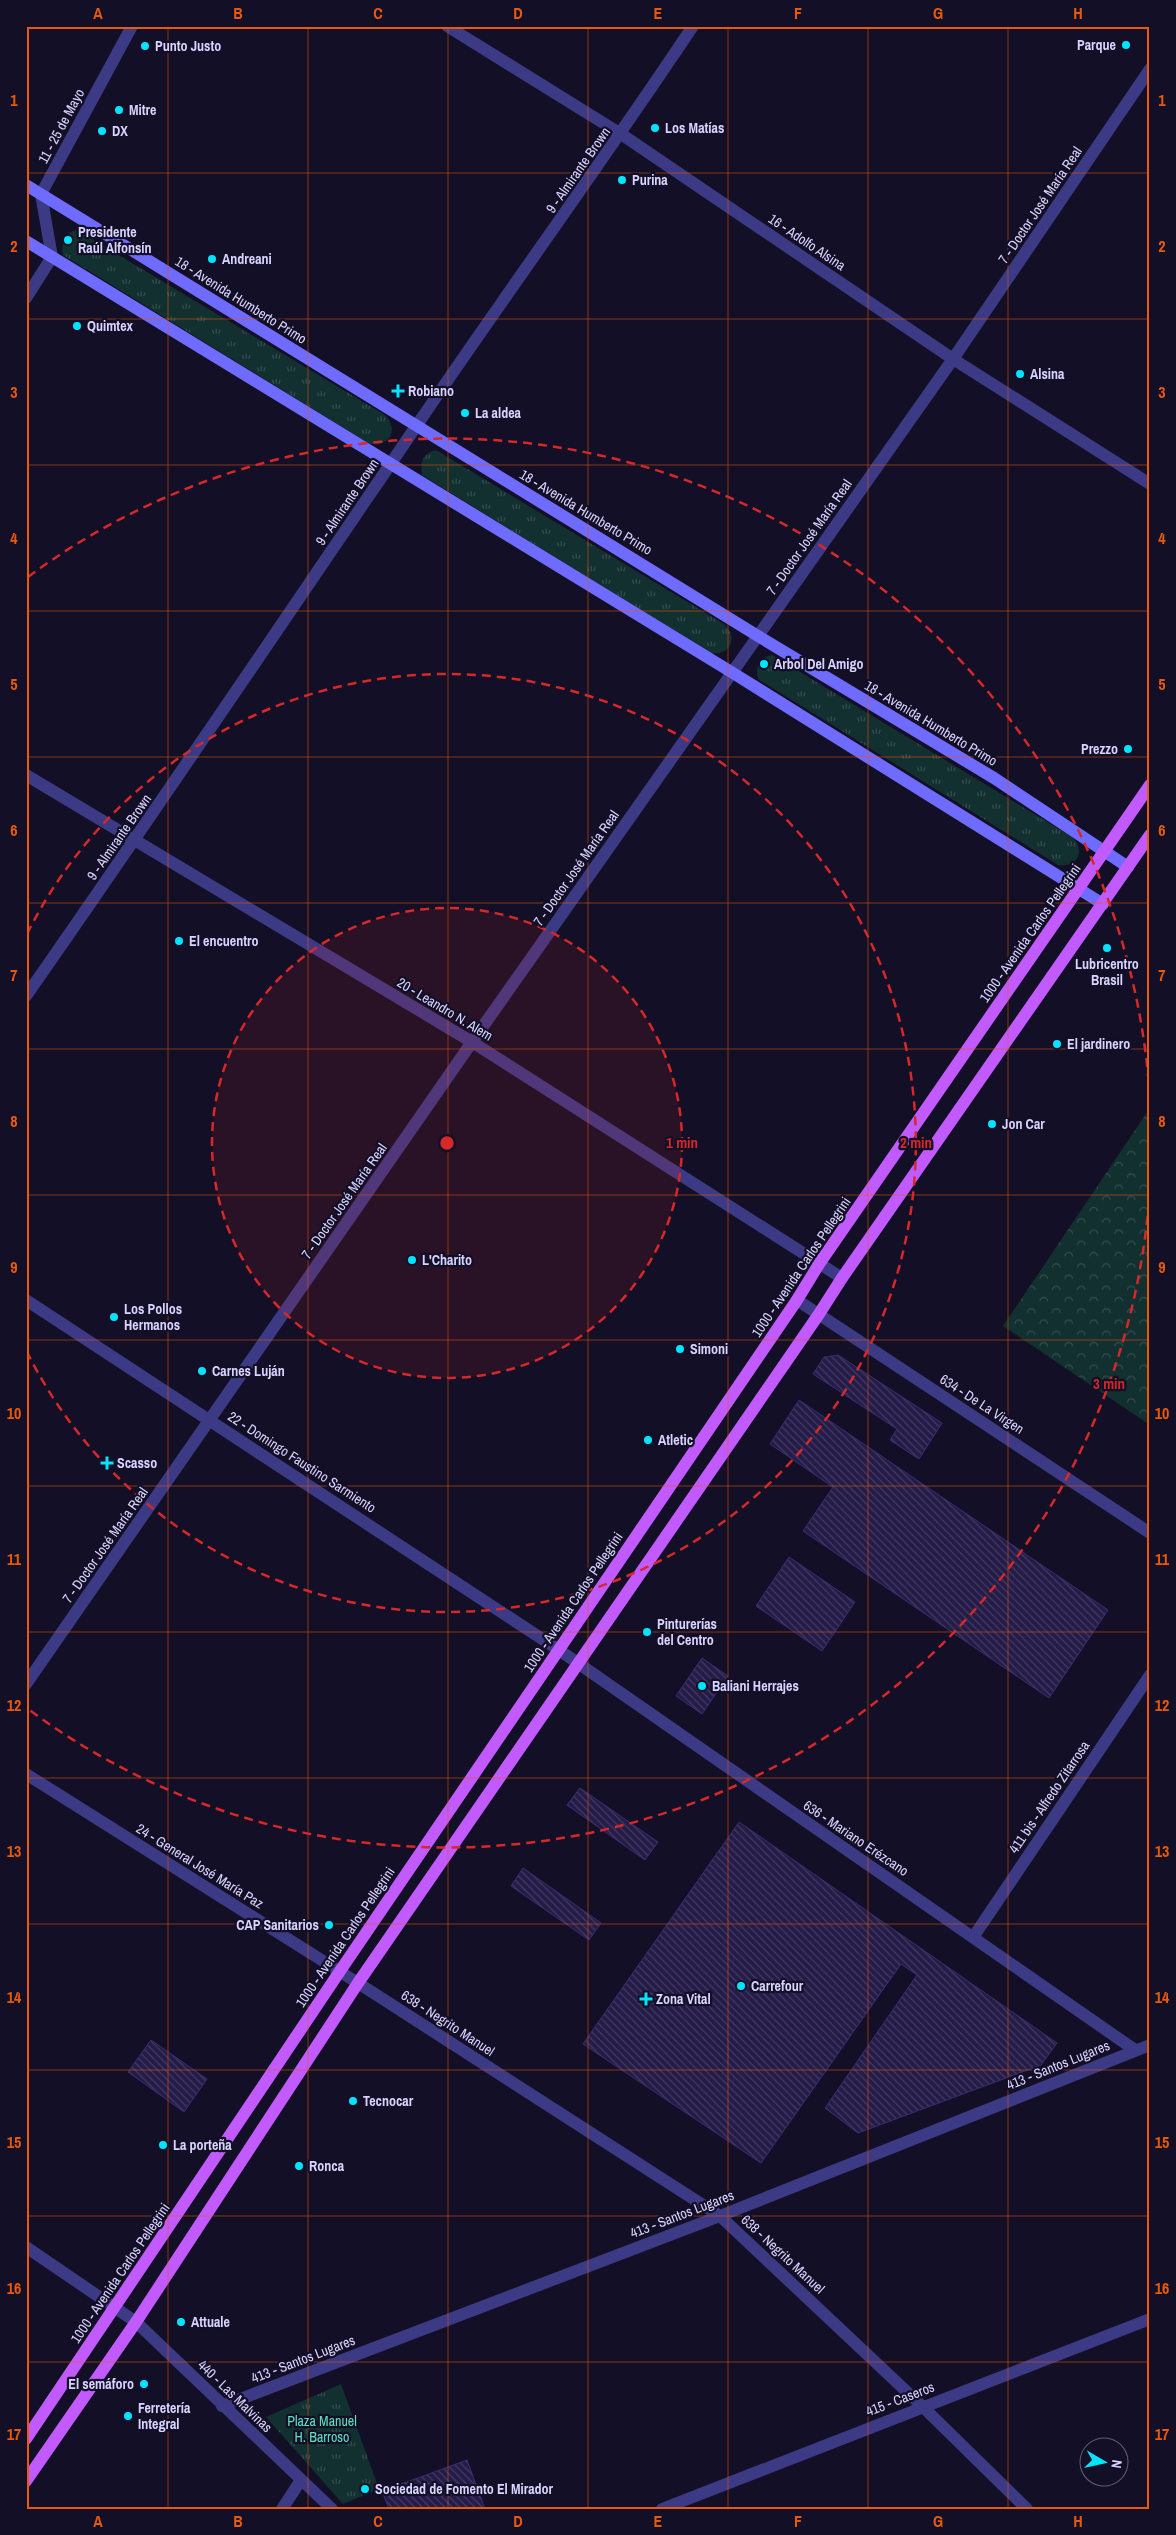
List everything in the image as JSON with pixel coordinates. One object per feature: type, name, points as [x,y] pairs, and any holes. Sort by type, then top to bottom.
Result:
[{"type":"main road","name":"18 - Avenida Humberto Primo","points":[[26,185],[758,636],[994,778],[1128,867]]},
{"type":"main road","points":[[26,241],[733,673],[1103,904]]},
{"type":"main road","name":"1000 - Avenida Carlos Pellegrini","points":[[26,2439],[340,1971],[797,1300],[819,1264],[1150,785]]},
{"type":"main road","points":[[26,2481],[136,2322],[358,1983],[842,1278],[1150,835]]},
{"type":"street","name":"11 - 25 de Mayo","points":[[41,194],[132,26]]},
{"type":"street","name":"16 - Adolfo Alsina","points":[[447,26],[621,134],[953,359],[1150,484]]},
{"type":"street","name":"9 - Almirante Brown","points":[[26,996],[134,842],[416,426],[621,134],[693,26]]},
{"type":"street","name":"7 - Doctor José María Real","points":[[26,1684],[472,1042],[953,359],[1150,69]]},
{"type":"street","points":[[26,298],[52,257],[41,194]]},
{"type":"street","name":"20 - Leandro N. Alem","points":[[26,775],[134,842],[472,1042],[842,1278]]},
{"type":"street","name":"22 - Domingo Faustino Sarmiento","points":[[26,1300],[559,1650]]},
{"type":"street","name":"634 - De La Virgen","points":[[797,1300],[1150,1533]]},
{"type":"street","name":"636 - Mariano Erézcano","points":[[559,1650],[974,1936],[1135,2050]]},
{"type":"street","name":"411 bis - Alfredo Zitarrosa","points":[[974,1936],[1150,1675]]},
{"type":"street","name":"24 - General José María Paz","points":[[26,1774],[358,1983]]},
{"type":"street","name":"638 - Negrito Manuel","points":[[358,1983],[720,2216],[922,2406],[1027,2509]]},
{"type":"street","name":"413 - Santos Lugares","points":[[222,2406],[720,2216],[1150,2045]]},
{"type":"street","name":"440 - Las Malvinas","points":[[26,2246],[136,2322],[332,2509]]},
{"type":"street","name":"415 - Caseros","points":[[662,2509],[922,2406],[1150,2319]]},
{"type":"street","points":[[282,2509],[301,2480]]},
{"type":"green space","points":[[77,230],[385,415],[391,426],[390,436],[383,443],[370,444],[63,255],[64,239],[69,233]]},
{"type":"green space","points":[[436,450],[724,624],[729,629],[731,635],[730,645],[723,652],[710,653],[422,475],[421,466],[423,459]]},
{"type":"green space","points":[[772,655],[1072,837],[1079,847],[1078,857],[1071,864],[1058,865],[758,679],[757,667],[763,658]]},
{"type":"green space","points":[[1150,1108],[1150,1425],[1003,1326]]},
{"type":"green space","name":"Plaza Manuel H. Barroso","points":[[341,2384],[379,2489],[343,2504],[266,2417]]},
{"type":"building","points":[[838,1355],[942,1423],[919,1459],[890,1440],[897,1429],[813,1374],[824,1357]]},
{"type":"building","points":[[799,1400],[1108,1610],[1049,1698],[803,1531],[833,1487],[770,1444]]},
{"type":"building","points":[[789,1557],[855,1602],[822,1651],[756,1606]]},
{"type":"building","name":"Baliani Herrajes","points":[[702,1658],[728,1676],[702,1714],[676,1696]]},
{"type":"building","points":[[580,1788],[658,1842],[645,1860],[567,1805]]},
{"type":"building","points":[[739,1822],[1057,2043],[1041,2065],[858,2133],[825,2108],[917,1975],[901,1964],[761,2163],[583,2044]]},
{"type":"building","points":[[523,1868],[601,1923],[589,1940],[511,1886]]},
{"type":"building","points":[[151,2040],[207,2079],[184,2112],[128,2072]]},
{"type":"building","points":[[467,2460],[485,2509],[389,2509],[382,2491]]},
{"type":"place","name":"Parque","points":[[1126,45]]},
{"type":"place","name":"Punto Justo","points":[[145,46]]},
{"type":"place","name":"Mitre","points":[[119,110]]},
{"type":"place","name":"Los Matías","points":[[655,128]]},
{"type":"place","name":"DX","points":[[102,131]]},
{"type":"place","name":"Purina","points":[[622,180]]},
{"type":"place","name":"Presidente Raúl Alfonsín","points":[[68,240]]},
{"type":"place","name":"Andreani","points":[[212,259]]},
{"type":"place","name":"Quimtex","points":[[77,326]]},
{"type":"place","name":"Alsina","points":[[1020,374]]},
{"type":"place","name":"Robiano","points":[[398,391]]},
{"type":"place","name":"La aldea","points":[[465,413]]},
{"type":"place","name":"Arbol Del Amigo","points":[[764,664]]},
{"type":"place","name":"Prezzo","points":[[1128,749]]},
{"type":"place","name":"El encuentro","points":[[179,941]]},
{"type":"place","name":"Lubricentro Brasil","points":[[1107,948]]},
{"type":"place","name":"El jardinero","points":[[1057,1044]]},
{"type":"place","name":"Jon Car","points":[[992,1124]]},
{"type":"place","name":"L'Charito","points":[[412,1260]]},
{"type":"place","name":"Los Pollos Hermanos","points":[[114,1317]]},
{"type":"place","name":"Simoni","points":[[680,1349]]},
{"type":"place","name":"Carnes Luján","points":[[202,1371]]},
{"type":"place","name":"Atletic","points":[[648,1440]]},
{"type":"place","name":"Scasso","points":[[107,1463]]},
{"type":"place","name":"Pinturerías del Centro","points":[[647,1632]]},
{"type":"place","name":"Baliani Herrajes","points":[[702,1686]]},
{"type":"place","name":"CAP Sanitarios","points":[[329,1925]]},
{"type":"place","name":"Carrefour","points":[[741,1986]]},
{"type":"place","name":"Zona Vital","points":[[646,1999]]},
{"type":"place","name":"Tecnocar","points":[[353,2101]]},
{"type":"place","name":"La porteña","points":[[163,2145]]},
{"type":"place","name":"Ronca","points":[[299,2166]]},
{"type":"place","name":"Attuale","points":[[181,2322]]},
{"type":"place","name":"El semáforo","points":[[144,2384]]},
{"type":"place","name":"Ferretería Integral","points":[[128,2416]]},
{"type":"place","name":"Sociedad de Fomento El Mirador","points":[[365,2489]]}]
